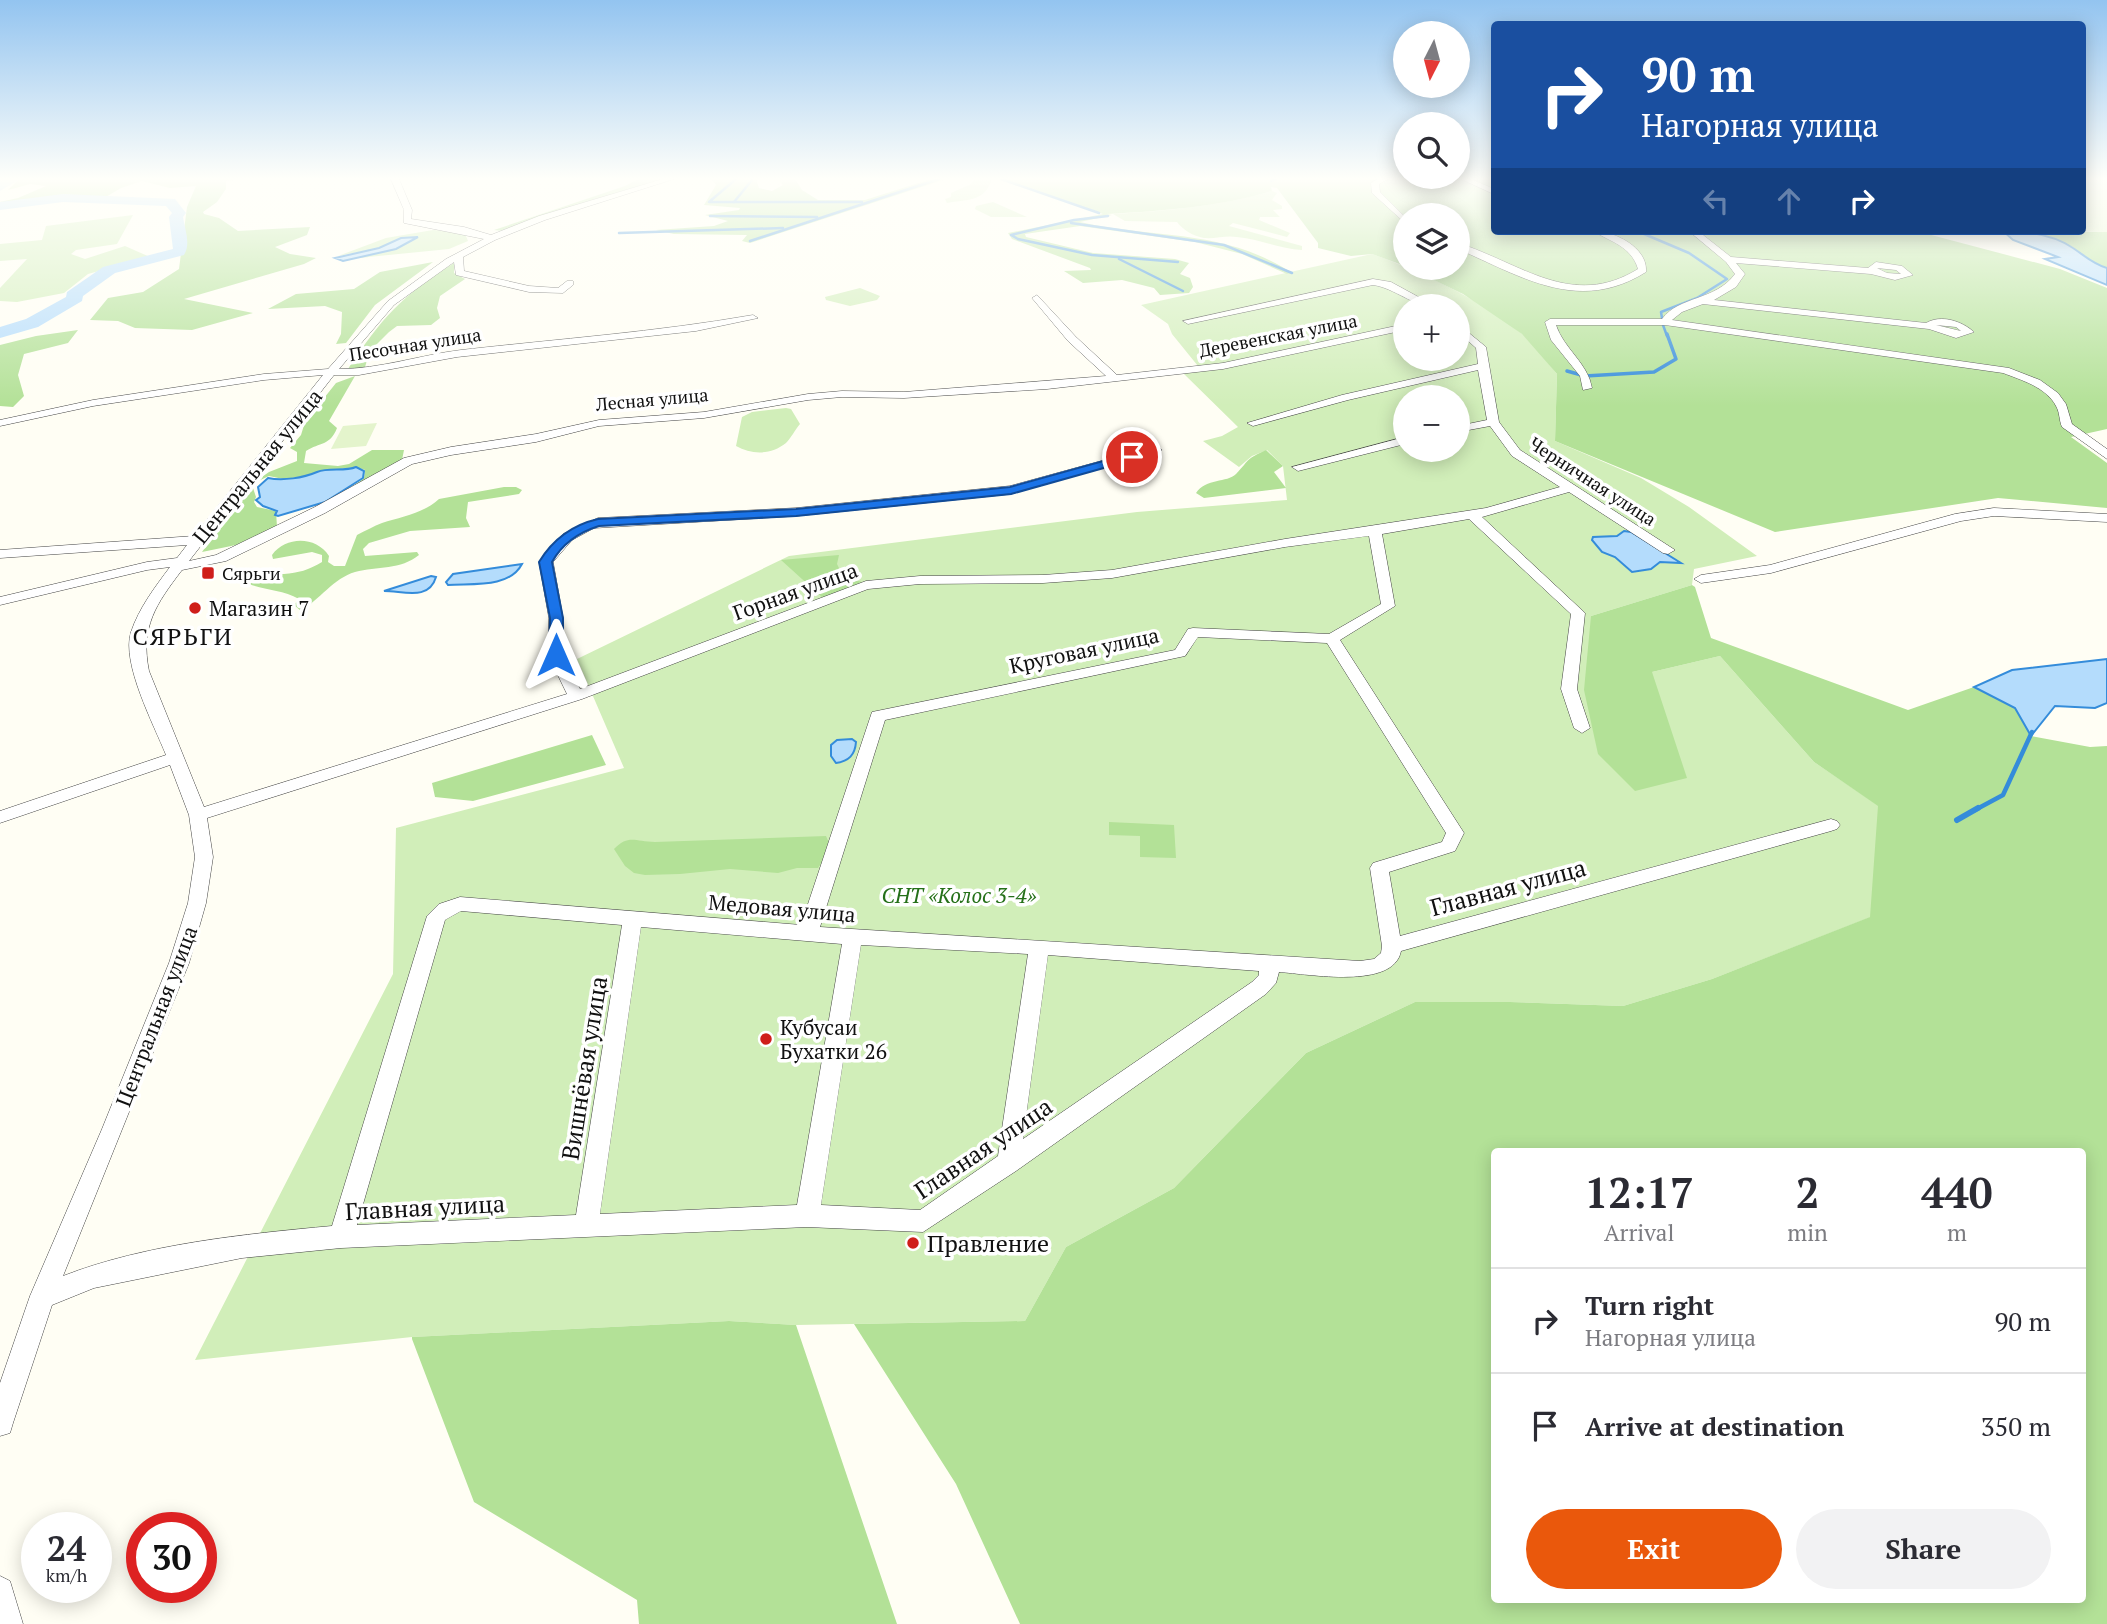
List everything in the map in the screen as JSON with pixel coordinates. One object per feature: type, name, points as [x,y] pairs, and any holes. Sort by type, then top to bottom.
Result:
[{"type":"street","points":[[459,255],[458,273],[529,289],[560,291],[570,283]]},
{"type":"street","name":"Центральная улица","points":[[0,1423],[42,1296],[114,1129],[179,963],[197,904],[204,857],[198,815],[141,671],[137,650],[138,633],[144,617],[178,564],[391,303],[459,255]]},
{"type":"street","points":[[1479,255],[1541,281],[1590,290],[1610,288],[1630,281],[1643,270],[1641,259],[1636,255]]},
{"type":"street","points":[[1706,302],[1737,280],[1740,274],[1723,255]]},
{"type":"street","points":[[1729,260],[1873,271]]},
{"type":"street","points":[[1188,321],[1373,282],[1388,284],[1407,294]]},
{"type":"street","points":[[1037,298],[1072,339],[1113,377]]},
{"type":"street","points":[[1662,322],[1678,309],[1706,302],[1930,326]]},
{"type":"street","name":"Песочная улица","points":[[0,423],[85,404],[264,377],[359,372],[457,354],[696,328],[753,318]]},
{"type":"street","points":[[1587,387],[1585,376],[1556,340],[1550,322],[1662,322],[2005,370],[2031,379],[2050,391],[2067,416],[2066,425],[2107,455]]},
{"type":"street","name":"Деревенская улица","points":[[1113,377],[1249,362],[1393,330]]},
{"type":"street","name":"Черничная улица","points":[[1470,337],[1485,354],[1483,366],[1493,422],[1516,453],[1668,550]]},
{"type":"street","points":[[1253,424],[1346,397],[1483,366]]},
{"type":"street","name":"Лесная улица","points":[[0,601],[147,566],[195,565],[221,558],[320,510],[408,461],[451,451],[536,438],[599,422],[704,415],[808,397],[944,393],[1113,377]]},
{"type":"street","points":[[1470,427],[1493,422]]},
{"type":"street","points":[[1298,467],[1393,444]]},
{"type":"street","points":[[576,696],[556,655],[556,618],[546,562],[554,548],[581,527],[598,522],[796,512],[1011,490],[1156,450]]},
{"type":"street","name":"Горная улица","points":[[198,815],[576,696],[866,585],[920,580],[1043,579],[1112,574],[1285,543],[1472,515],[1569,488]]},
{"type":"street","points":[[1701,579],[1771,569],[1960,517],[1994,512],[2107,518]]},
{"type":"street","points":[[1472,515],[1578,613],[1569,689],[1581,729]]},
{"type":"street","points":[[1375,531],[1388,606],[1332,639],[1455,833],[1449,846],[1379,868],[1392,946]]},
{"type":"street","points":[[0,554],[197,540]]},
{"type":"street","name":"Круговая улица","points":[[808,933],[878,716],[1180,653],[1193,632],[1332,639]]},
{"type":"street","points":[[0,817],[176,757]]},
{"type":"street","name":"Главная улица","points":[[42,1296],[94,1276],[242,1246],[341,1237],[807,1216],[923,1221],[1259,988],[1269,977],[1269,964],[1360,969],[1379,966],[1390,957],[1392,946],[1831,825]]},
{"type":"street","name":"Медовая улица","points":[[341,1237],[437,916],[460,904],[853,937],[1269,964]]},
{"type":"street","name":"Вишнёвая улица","points":[[586,1226],[633,918]]},
{"type":"street","points":[[807,1216],[853,937]]},
{"type":"street","points":[[1008,1164],[1039,947]]},
{"type":"street","points":[[0,1591],[8,1624]]},
{"type":"green space","points":[[0,255],[73,255],[85,259],[98,255],[150,257],[88,274],[64,293],[17,302],[0,301],[0,288],[27,259],[0,261]]},
{"type":"green space","points":[[181,255],[295,255],[316,258],[304,264],[184,299],[253,313],[192,330],[135,328],[118,321],[90,320],[108,298],[143,292],[179,269]]},
{"type":"green space","points":[[1054,255],[1117,255],[1175,259],[1189,263],[1180,274],[1190,278],[1193,287],[1189,293],[1160,295],[1154,288],[1122,280],[1083,283],[1064,271],[1091,270]]},
{"type":"green space","points":[[1244,255],[1256,255],[1292,273],[1287,274]]},
{"type":"green space","name":"СНТ «Колос 3-4»","points":[[1368,255],[1393,262],[1393,280],[1434,280],[1461,294],[1393,294],[1393,371],[1470,371],[1470,299],[1521,333],[1557,374],[1555,441],[1641,478],[1689,507],[1757,556],[1694,569],[1692,585],[1591,616],[1652,672],[1720,656],[1814,762],[1879,806],[1871,917],[1712,979],[1623,1006],[1415,1002],[1306,1053],[1174,1188],[1066,1247],[1025,1321],[796,1325],[729,1321],[412,1337],[195,1360],[393,974],[396,828],[624,768],[577,659],[789,556],[1137,512],[1287,500],[1283,466],[1267,450],[1252,456],[1239,467],[1203,441],[1222,436],[1238,427],[1183,373],[1202,371],[1172,334],[1168,324],[1141,305]]},
{"type":"green space","points":[[1374,255],[1393,255],[1393,262]]},
{"type":"green space","points":[[1470,255],[2006,255],[2060,269],[2107,288],[2107,429],[2071,437],[2107,463],[2107,508],[1998,498],[1775,532],[1555,441],[1557,374],[1522,334],[1470,299],[1470,294],[1463,294],[1434,280],[1470,280]]},
{"type":"green space","points":[[2081,255],[2107,255],[2107,268]]},
{"type":"green space","points":[[433,262],[375,305],[346,343],[336,344],[341,334],[342,312],[325,306],[268,309],[296,294],[354,289],[380,272]]},
{"type":"green space","points":[[454,263],[454,273],[465,279],[440,296],[437,308],[440,318],[431,325],[397,326],[370,351],[365,367],[360,372],[348,369],[382,322],[406,297]]},
{"type":"green space","points":[[860,288],[880,296],[877,300],[850,306],[826,300],[825,297]]},
{"type":"green space","points":[[78,330],[68,343],[24,354],[18,375],[24,396],[13,407],[0,406],[0,345]]},
{"type":"green space","points":[[355,376],[329,421],[337,428],[334,434],[328,441],[306,451],[304,463],[338,466],[349,464],[372,450],[404,450],[402,460],[341,495],[364,478],[365,470],[356,467],[283,479],[269,476],[252,484],[269,472],[297,461],[297,452],[290,448],[301,435],[305,422],[336,383]]},
{"type":"green space","points":[[791,409],[800,424],[786,443],[774,450],[761,452],[736,446],[742,417],[752,412]]},
{"type":"green space","points":[[377,423],[366,446],[331,449],[343,426]]},
{"type":"green space","points":[[1266,450],[1283,466],[1274,472],[1286,488],[1204,498],[1196,493],[1205,485],[1232,477],[1251,458]]},
{"type":"green space","points":[[504,487],[522,490],[519,494],[468,502],[466,518],[470,527],[410,531],[369,543],[363,549],[365,556],[417,552],[419,555],[405,563],[347,575],[301,611],[294,605],[299,599],[242,580],[252,573],[294,573],[322,562],[322,555],[312,552],[273,559],[272,555],[278,549],[293,542],[317,545],[329,556],[328,562],[334,566],[345,566],[357,535],[382,523],[419,511],[439,499]]},
{"type":"green space","points":[[253,488],[257,507],[276,511],[277,527],[236,545],[202,552],[246,491]]},
{"type":"green space","points":[[839,555],[837,564],[843,576],[862,582],[823,598],[781,560]]},
{"type":"green space","points":[[1692,585],[1695,587],[1711,638],[1908,710],[1974,687],[2015,708],[2031,736],[2090,747],[2107,746],[2107,1624],[1020,1624],[956,1484],[854,1324],[1025,1321],[1066,1247],[1174,1188],[1306,1053],[1415,1002],[1623,1006],[1712,979],[1870,917],[1878,806],[1814,762],[1720,656],[1652,672],[1687,778],[1635,791],[1598,754],[1584,690],[1591,616]]},
{"type":"green space","points":[[592,735],[606,765],[473,801],[435,797],[432,783]]},
{"type":"green space","points":[[1109,822],[1174,825],[1176,858],[1140,857],[1140,836],[1109,835]]},
{"type":"green space","points":[[826,836],[830,845],[818,868],[797,868],[778,873],[730,869],[645,875],[634,873],[625,866],[614,849],[619,844],[633,840],[655,842]]},
{"type":"green space","points":[[729,1321],[796,1325],[897,1624],[639,1624],[637,1600],[474,1502],[412,1339]]},
{"type":"water","points":[[349,255],[370,255],[343,261],[335,258]]},
{"type":"water","points":[[2052,255],[2082,255],[2107,268],[2107,285],[2045,259],[2058,257]]},
{"type":"water","points":[[356,467],[364,471],[363,478],[325,502],[278,516],[275,515],[277,511],[256,500],[260,497],[258,487],[268,478],[293,478]]},
{"type":"water","points":[[1624,531],[1631,532],[1681,563],[1660,562],[1651,569],[1632,572],[1615,557],[1602,552],[1592,540],[1593,537],[1617,536]]},
{"type":"water","points":[[522,564],[508,578],[499,581],[448,585],[446,582],[453,574]]},
{"type":"water","points":[[431,576],[436,577],[433,584],[422,592],[384,591]]},
{"type":"water","points":[[2107,659],[2107,703],[2095,708],[2055,706],[2031,736],[2015,708],[1974,687],[2012,670]]},
{"type":"water","points":[[852,739],[856,742],[853,754],[836,763],[831,756],[831,745],[837,740]]},
{"type":"waterway","points":[[0,333],[32,323],[76,298],[73,295],[109,270],[168,255]]},
{"type":"waterway","points":[[1091,255],[1178,262]]},
{"type":"waterway","points":[[1248,255],[1292,273]]},
{"type":"waterway","points":[[1663,324],[1661,312],[1697,298],[1727,279],[1692,255]]},
{"type":"waterway","points":[[1119,259],[1183,291]]},
{"type":"waterway","points":[[1663,325],[1667,336]]},
{"type":"waterway","points":[[1567,371],[1585,376],[1654,372],[1676,359],[1667,334]]},
{"type":"waterway","points":[[1975,810],[2003,795],[2032,732]]},
{"type":"waterway","points":[[1957,820],[1978,808]]},
{"type":"place","name":"Сярьги","points":[[208,573]]},
{"type":"place","name":"Магазин 7","points":[[195,608]]},
{"type":"place","name":"Кубусаи Бухатки 26","points":[[766,1039]]},
{"type":"place","name":"Правление","points":[[913,1243]]},
{"type":"district","name":"СЯРЬГИ","points":[[183,636]]},
{"type":"route","points":[[556,655],[556,618],[546,562],[554,548],[581,527],[598,522],[796,512],[1011,490],[1132,457]]}]
